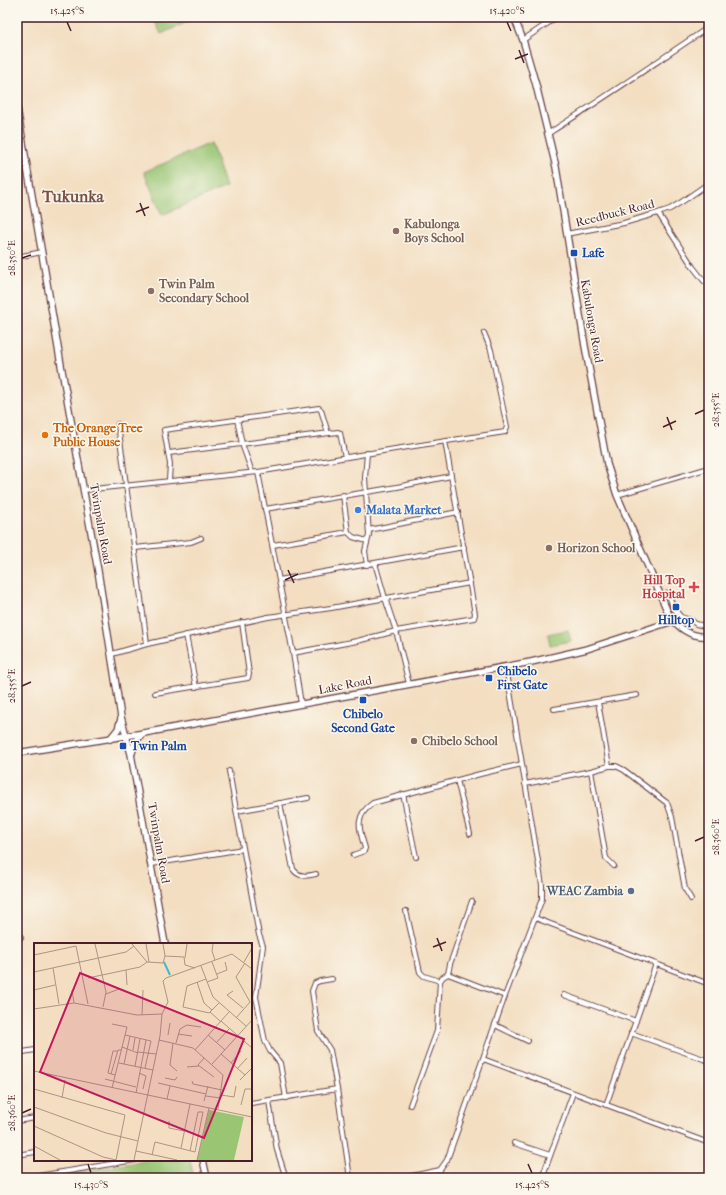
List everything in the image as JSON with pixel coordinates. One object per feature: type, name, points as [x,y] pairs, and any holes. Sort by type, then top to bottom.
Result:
[{"type":"main road","name":"Kabulonga Road","points":[[514,17],[523,40],[549,133],[601,438],[611,478],[664,606],[673,621]]},
{"type":"main road","name":"Twinpalm Road","points":[[17,108],[84,490],[112,654],[121,717],[131,754],[152,864],[165,943]]},
{"type":"main road","points":[[673,621],[688,633],[700,636],[709,636]]},
{"type":"main road","name":"Lake Road","points":[[17,753],[144,733],[506,667],[587,649],[673,621]]},
{"type":"main road","points":[[109,739],[118,729],[121,717]]},
{"type":"main road","points":[[131,754],[135,742],[144,733]]},
{"type":"main road","points":[[203,1161],[207,1178]]},
{"type":"street","points":[[523,40],[557,17]]},
{"type":"street","points":[[549,133],[595,104],[709,27]]},
{"type":"street","name":"Reedbuck Road","points":[[566,234],[624,223],[670,209],[709,183]]},
{"type":"street","points":[[658,213],[693,267],[704,281],[709,284]]},
{"type":"street","points":[[17,257],[42,252]]},
{"type":"street","points":[[84,490],[169,480],[258,472],[367,453],[502,433],[507,430],[494,363],[489,343],[484,334]]},
{"type":"street","points":[[169,480],[168,453],[164,430],[319,408],[321,410],[328,433]]},
{"type":"street","points":[[236,419],[242,444],[252,472]]},
{"type":"street","points":[[118,424],[147,644]]},
{"type":"street","points":[[168,453],[339,432],[345,457]]},
{"type":"street","points":[[293,653],[396,632],[473,619],[475,614],[470,582],[445,441]]},
{"type":"street","points":[[367,453],[365,478],[369,530],[365,551],[368,565]]},
{"type":"street","points":[[617,495],[709,468]]},
{"type":"street","points":[[258,472],[286,615],[301,704]]},
{"type":"street","points":[[265,509],[451,476]]},
{"type":"street","points":[[343,495],[348,532],[353,537],[367,541]]},
{"type":"street","points":[[369,530],[458,512]]},
{"type":"street","points":[[272,545],[348,532]]},
{"type":"street","points":[[135,548],[191,542],[201,538]]},
{"type":"street","points":[[279,580],[464,547]]},
{"type":"street","points":[[375,563],[396,632],[409,684]]},
{"type":"street","points":[[112,654],[147,644],[242,622],[470,582]]},
{"type":"street","points":[[668,594],[674,609],[681,617],[691,620],[696,624],[709,627]]},
{"type":"street","points":[[155,693],[245,679],[249,677],[242,622]]},
{"type":"street","points":[[186,635],[196,687]]},
{"type":"street","points":[[402,1178],[440,1170],[447,1160],[505,996],[542,899],[542,885],[506,667]]},
{"type":"street","points":[[554,709],[637,695]]},
{"type":"street","points":[[598,702],[609,766]]},
{"type":"street","points":[[353,855],[364,851],[365,848],[359,828],[360,819],[366,808],[373,803],[522,764]]},
{"type":"street","points":[[525,784],[609,766],[616,766],[624,770],[667,803],[672,817],[684,889],[691,899]]},
{"type":"street","points":[[229,771],[259,935],[263,946],[256,998],[265,1041],[270,1052],[280,1063],[286,1098]]},
{"type":"street","points":[[591,771],[606,858],[614,866]]},
{"type":"street","points":[[457,780],[470,834]]},
{"type":"street","points":[[403,794],[416,857]]},
{"type":"street","points":[[237,811],[308,798]]},
{"type":"street","points":[[280,803],[293,869],[296,874],[301,876],[316,874]]},
{"type":"street","points":[[152,864],[243,849]]},
{"type":"street","points":[[410,1105],[437,1031],[439,1021],[440,981],[448,974],[450,964],[472,901]]},
{"type":"street","points":[[406,911],[420,972],[424,976],[440,981]]},
{"type":"street","points":[[535,918],[709,984]]},
{"type":"street","points":[[606,1105],[656,964]]},
{"type":"street","points":[[448,974],[505,996]]},
{"type":"street","points":[[332,979],[320,981],[315,984],[312,991],[318,1031],[330,1050],[350,1178]]},
{"type":"street","points":[[564,995],[636,1020]]},
{"type":"street","points":[[495,1025],[528,1041]]},
{"type":"street","points":[[631,1034],[709,1061]]},
{"type":"street","points":[[17,1053],[34,1050]]},
{"type":"street","points":[[483,1059],[709,1143]]},
{"type":"street","points":[[252,1103],[337,1089]]},
{"type":"street","points":[[554,1178],[542,1176],[573,1093]]},
{"type":"street","points":[[269,1101],[277,1150],[286,1178]]},
{"type":"street","points":[[17,1122],[34,1118]]},
{"type":"street","points":[[514,1143],[550,1154]]},
{"type":"street","points":[[17,1155],[34,1152]]},
{"type":"street","points":[[26,1178],[129,1161]]},
{"type":"green space","points":[[153,17],[198,17],[161,34]]},
{"type":"green space","points":[[211,143],[226,187],[162,215],[144,172]]},
{"type":"green space","points":[[568,630],[571,641],[550,645],[548,634]]},
{"type":"green space","points":[[145,1161],[190,1161],[194,1178],[39,1178]]},
{"type":"place","name":"Kabulonga Boys School","points":[[396,231]]},
{"type":"place","name":"Lafe","points":[[574,253]]},
{"type":"place","name":"Twin Palm Secondary School","points":[[151,291]]},
{"type":"place","name":"The Orange Tree Public House","points":[[45,435]]},
{"type":"place","name":"Malata Market","points":[[358,510]]},
{"type":"place","name":"Horizon School","points":[[549,548]]},
{"type":"place","name":"Hill Top Hospital","points":[[694,587]]},
{"type":"place","name":"Hilltop","points":[[676,607]]},
{"type":"place","name":"Chibelo First Gate","points":[[489,678]]},
{"type":"place","name":"Chibelo Second Gate","points":[[363,700]]},
{"type":"place","name":"Chibelo School","points":[[414,741]]},
{"type":"place","name":"Twin Palm","points":[[123,746]]},
{"type":"place","name":"WEAC Zambia","points":[[631,891]]},
{"type":"district","name":"Tukunka","points":[[73,196]]}]
